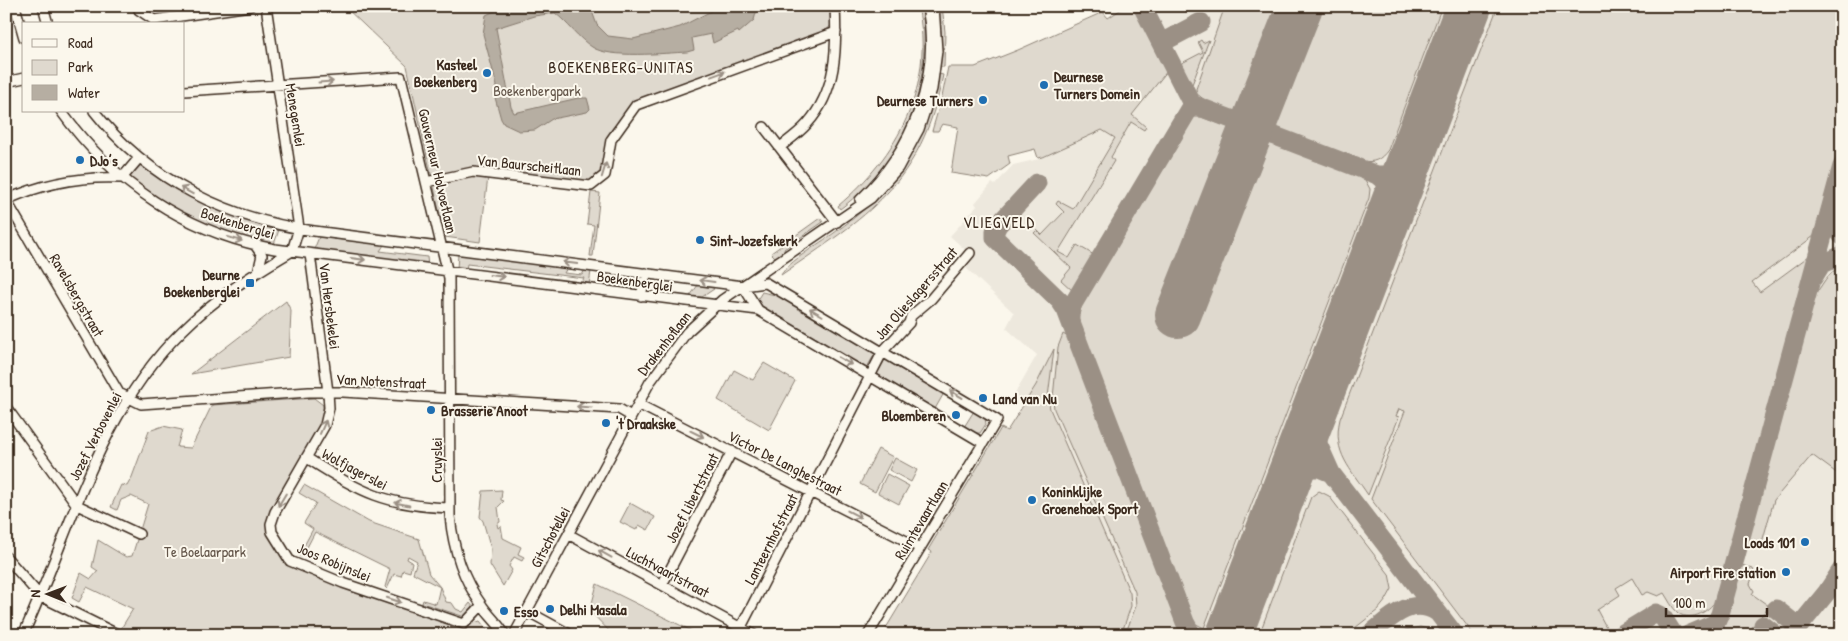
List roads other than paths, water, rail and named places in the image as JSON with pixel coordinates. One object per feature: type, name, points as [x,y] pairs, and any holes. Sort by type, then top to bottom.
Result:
[{"type":"street","points":[[15,6],[22,31]]},
{"type":"street","points":[[43,6],[47,22]]},
{"type":"street","points":[[138,6],[139,10],[154,20],[250,6]]},
{"type":"street","name":"Menegemlei","points":[[266,6],[299,228]]},
{"type":"street","points":[[780,147],[806,125],[823,100],[834,69],[835,6]]},
{"type":"street","name":"Drakenhoflaan","points":[[838,222],[867,194],[894,162],[906,144],[920,108],[929,69],[930,35],[927,6]]},
{"type":"street","name":"Drakenhoflaan","points":[[611,452],[669,354],[687,332],[715,305],[838,222],[871,198],[886,183],[906,154],[919,129],[932,89],[935,70],[936,34],[934,6]]},
{"type":"street","name":"Van Baurscheitlaan","points":[[426,182],[473,172],[591,186],[605,175],[611,140],[636,106],[836,32]]},
{"type":"street","name":"Gouverneur Holvoetlaan","points":[[277,85],[401,77],[441,246]]},
{"type":"street","points":[[6,82],[22,78]]},
{"type":"street","points":[[185,91],[277,85]]},
{"type":"street","name":"Boekenberglei","points":[[61,112],[101,160],[114,172],[182,218],[221,235],[254,245],[310,254],[758,310],[983,443]]},
{"type":"street","name":"Boekenberglei","points":[[95,112],[115,136],[172,181],[208,202],[256,218],[299,228],[743,286],[766,283],[997,420]]},
{"type":"street","points":[[764,127],[838,222]]},
{"type":"street","points":[[96,177],[100,173],[121,171],[138,156]]},
{"type":"street","points":[[6,200],[50,184],[96,177],[122,178],[138,156]]},
{"type":"street","points":[[96,177],[101,160]]},
{"type":"street","name":"Ravelsbergstraat","points":[[6,200],[119,393],[129,397]]},
{"type":"street","points":[[292,251],[299,228]]},
{"type":"street","points":[[254,245],[262,255],[258,272]]},
{"type":"street","points":[[441,246],[448,270]]},
{"type":"street","name":"Jozef Verbovenlei","points":[[23,635],[98,453],[129,397],[155,361],[182,331],[218,300],[292,251]]},
{"type":"street","name":"Jan Olieslagersstraat","points":[[870,375],[883,351],[909,323],[911,316],[931,299],[970,253]]},
{"type":"street","name":"Van Hersbekelei","points":[[310,254],[328,392]]},
{"type":"street","name":"Cruyslei","points":[[448,270],[450,508],[452,530],[459,562],[469,586],[505,635]]},
{"type":"street","points":[[641,296],[646,273]]},
{"type":"street","name":"Boekenberglei","points":[[743,286],[758,310]]},
{"type":"street","name":"Lanteernhofstraat","points":[[739,631],[870,375]]},
{"type":"street","name":"Van Notenstraat","points":[[129,397],[141,404],[328,392],[619,409],[631,416]]},
{"type":"street","name":"Joos Robijnslei","points":[[328,392],[327,419],[307,458],[275,512],[271,524],[272,532],[287,558],[343,583],[464,624],[482,605]]},
{"type":"street","name":"Victor De Langhestraat","points":[[638,404],[920,548]]},
{"type":"street","points":[[6,407],[77,505],[139,534]]},
{"type":"street","name":"Ruimtevaartlaan","points":[[868,635],[997,420]]},
{"type":"street","name":"Jozef Libertstraat","points":[[662,585],[732,451]]},
{"type":"street","name":"Gitschotellei","points":[[514,635],[611,452]]},
{"type":"street","name":"Wolfjagerslei","points":[[307,458],[352,485],[385,500],[417,507],[450,508]]},
{"type":"street","name":"Luchtvaartstraat","points":[[568,534],[662,585],[739,631],[754,635]]},
{"type":"street","points":[[6,557],[40,596],[117,634]]},
{"type":"street","points":[[527,611],[571,635]]},
{"type":"water","points":[[505,6],[590,6],[597,25],[608,36],[633,39],[680,27],[721,6],[758,6],[754,20],[739,33],[738,31],[713,43],[711,34],[692,38],[694,50],[687,52],[624,54],[600,51],[587,43],[555,13],[534,16],[496,28],[511,107],[514,113],[578,98],[587,98],[590,109],[587,112],[552,119],[535,130],[519,131],[504,124],[501,119],[494,94],[497,86],[483,34],[486,15]]},
{"type":"place","name":"Kasteel Boekenberg","points":[[487,73]]},
{"type":"place","name":"Deurnese Turners Domein","points":[[1044,85]]},
{"type":"place","name":"Deurnese Turners","points":[[983,100]]},
{"type":"place","name":"DJo’s","points":[[80,160]]},
{"type":"place","name":"Sint-Jozefskerk","points":[[700,240]]},
{"type":"place","name":"Deurne Boekenberglei","points":[[250,283]]},
{"type":"place","name":"Land van Nu","points":[[983,398]]},
{"type":"place","name":"Brasserie Anoot","points":[[431,410]]},
{"type":"place","name":"Bloemberen","points":[[956,415]]},
{"type":"place","name":"'t Draakske","points":[[606,423]]},
{"type":"place","name":"Koninklijke Groenehoek Sport","points":[[1032,500]]},
{"type":"place","name":"Loods 101","points":[[1805,542]]},
{"type":"place","name":"Airport Fire station","points":[[1786,572]]},
{"type":"place","name":"Delhi Masala","points":[[550,609]]},
{"type":"place","name":"Esso","points":[[504,611]]},
{"type":"district","name":"BOEKENBERG-UNITAS","points":[[621,67]]},
{"type":"district","name":"VLIEGVELD","points":[[999,222]]},
{"type":"park label","name":"Boekenbergpark","points":[[537,90]]},
{"type":"park label","name":"Te Boelaarpark","points":[[205,551]]}]
